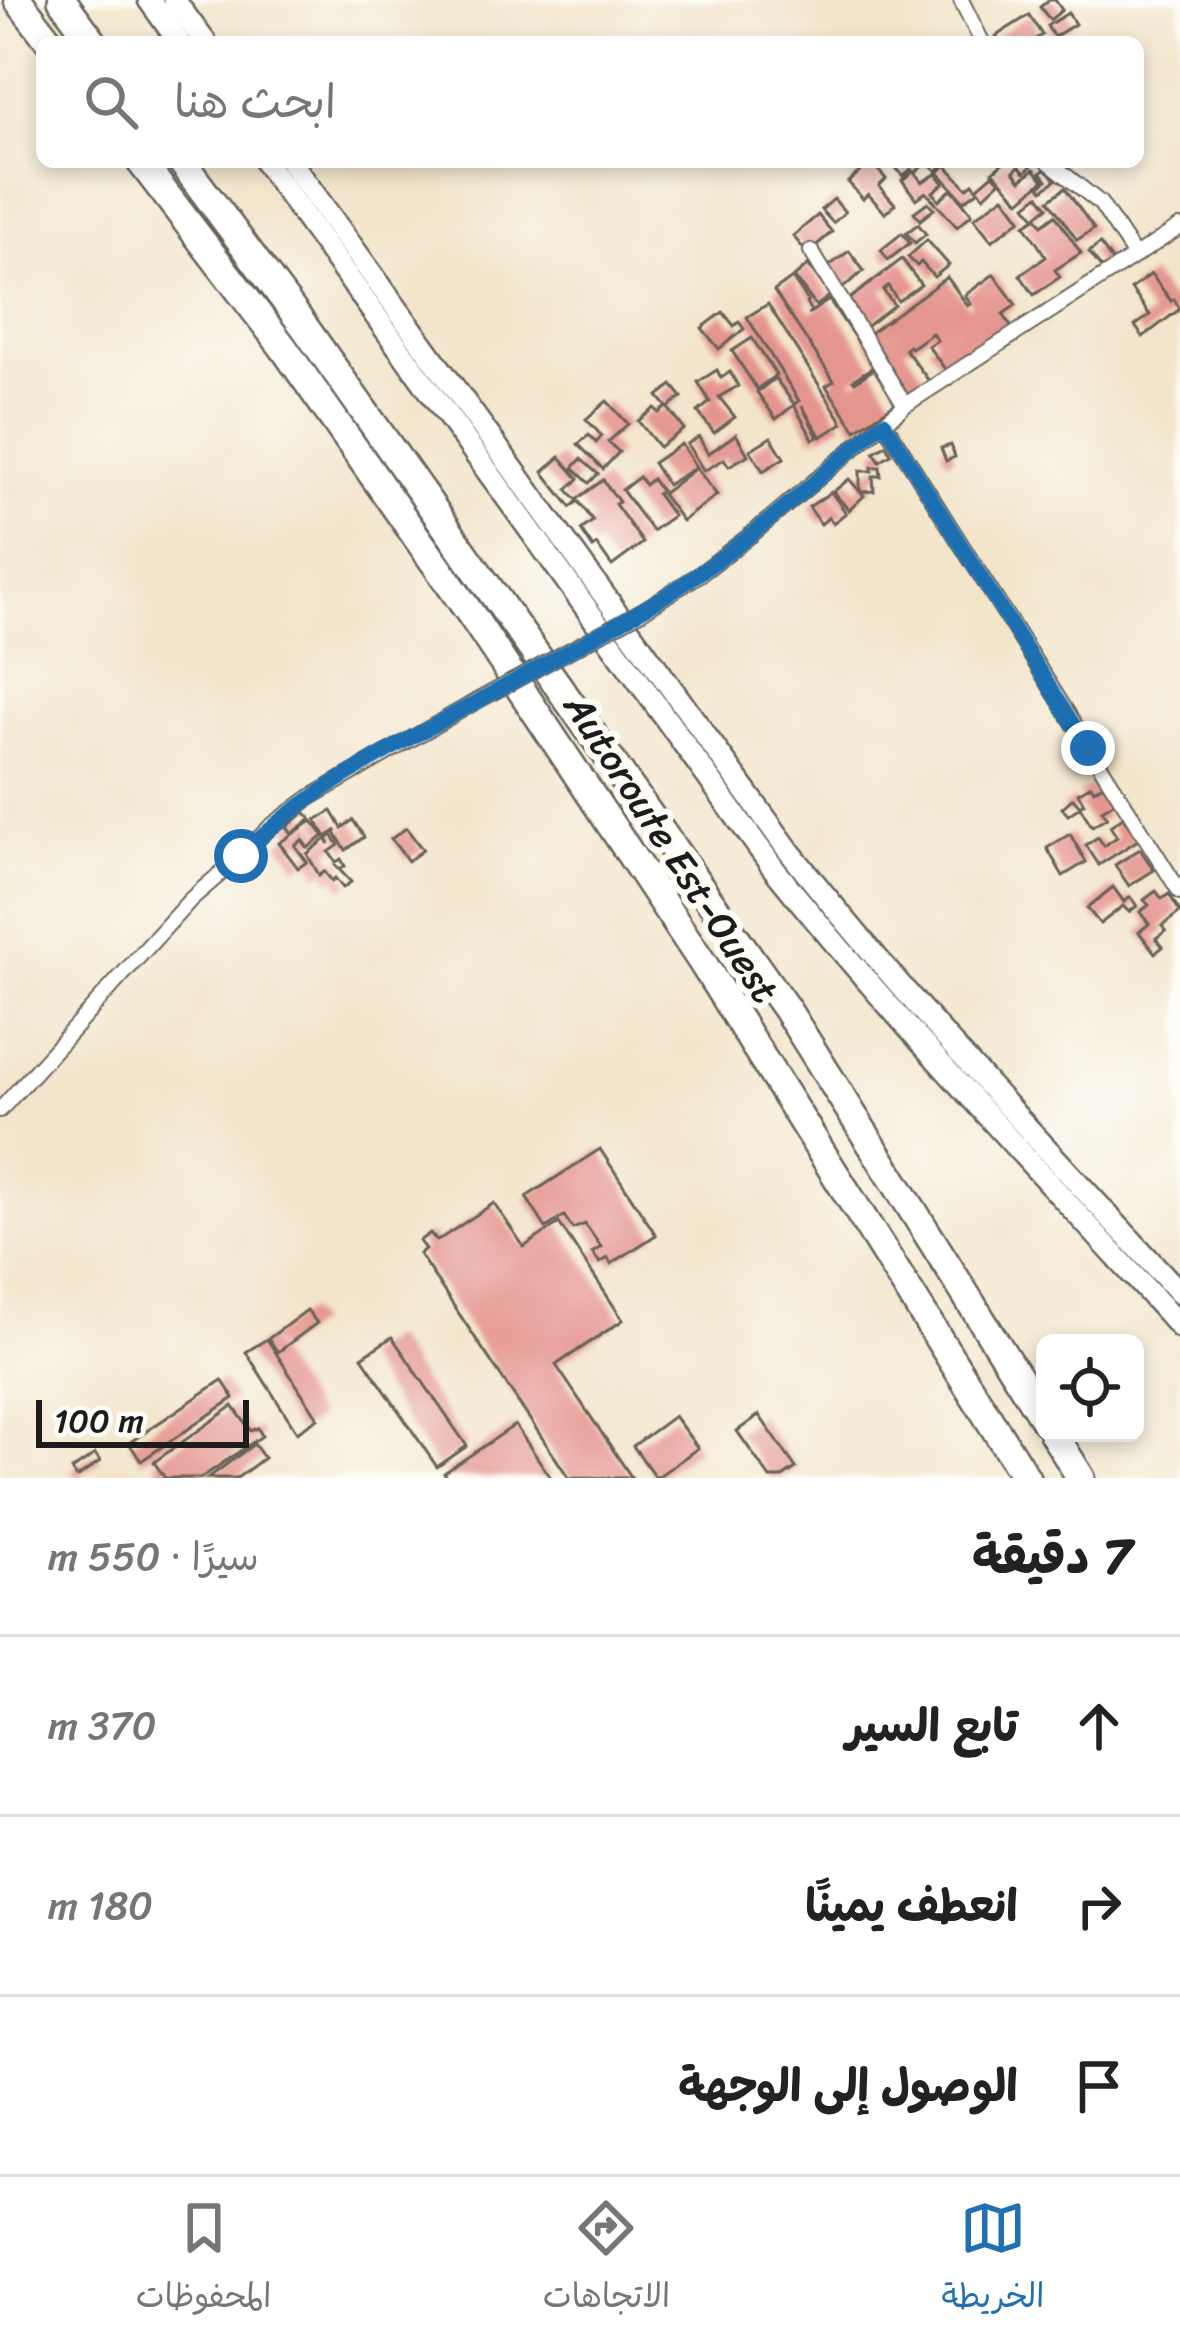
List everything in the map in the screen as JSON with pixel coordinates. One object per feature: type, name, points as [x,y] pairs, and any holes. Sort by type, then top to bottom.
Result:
[{"type":"highway","points":[[17,0],[45,36]]},
{"type":"highway","points":[[62,0],[89,36]]},
{"type":"highway","name":"Autoroute Est-Ouest","points":[[146,168],[283,347],[472,616],[702,962],[1026,1478]]},
{"type":"highway","name":"Autoroute Est-Ouest","points":[[186,168],[306,329],[787,1010],[1036,1407]]},
{"type":"highway","points":[[1059,1442],[1081,1478]]},
{"type":"main road","points":[[149,0],[175,36]]},
{"type":"main road","points":[[175,0],[201,36]]},
{"type":"main road","points":[[269,168],[775,869],[923,1048],[1180,1327]]},
{"type":"main road","points":[[295,168],[857,938],[1180,1293]]},
{"type":"street","points":[[961,0],[979,36]]},
{"type":"street","points":[[1056,168],[1100,203],[1135,256]]},
{"type":"street","points":[[0,1110],[191,898],[270,827],[311,797],[700,574],[905,405],[1180,227]]},
{"type":"street","points":[[811,250],[905,405]]},
{"type":"street","points":[[884,422],[1180,892]]},
{"type":"building","points":[[1055,0],[1062,10],[1050,20],[1040,7]]},
{"type":"building","points":[[1068,13],[1075,24],[1056,36],[1047,26]]},
{"type":"building","points":[[1029,15],[1042,35],[1040,36],[996,36]]},
{"type":"building","points":[[864,168],[876,168],[886,179],[879,186],[895,204],[885,213],[868,194],[863,199],[848,182]]},
{"type":"building","points":[[920,168],[915,173],[922,182],[936,174],[944,183],[933,192],[939,200],[952,189],[972,214],[957,227],[926,192],[916,199],[902,180],[911,169],[903,176],[897,169]]},
{"type":"building","points":[[949,168],[967,188],[973,183],[977,188],[993,174],[1000,181],[984,196],[979,190],[964,201],[938,172]]},
{"type":"building","points":[[1017,168],[1014,171],[1021,180],[1034,169],[1044,180],[1020,201],[993,171]]},
{"type":"building","points":[[1047,168],[1056,180],[1043,190],[1040,186],[1047,180],[1041,172]]},
{"type":"building","points":[[1065,188],[1094,229],[1077,240],[1049,200]]},
{"type":"building","points":[[1039,195],[1048,207],[1035,217],[1026,205]]},
{"type":"building","points":[[1004,196],[1021,219],[992,241],[974,218]]},
{"type":"building","points":[[834,199],[845,212],[833,223],[821,210]]},
{"type":"building","points":[[928,202],[934,209],[920,220],[914,212]]},
{"type":"building","points":[[818,215],[832,232],[810,251],[793,236]]},
{"type":"building","points":[[1055,215],[1081,253],[1055,270],[1060,277],[1034,295],[1020,275],[1046,257],[1025,225],[1037,217],[1042,225]]},
{"type":"building","points":[[918,224],[926,234],[915,243],[906,233]]},
{"type":"building","points":[[902,233],[910,243],[888,260],[881,250]]},
{"type":"building","points":[[927,240],[949,265],[934,277],[921,262],[917,266],[908,257]]},
{"type":"building","points":[[1100,244],[1113,262],[1102,269],[1089,252]]},
{"type":"building","points":[[849,251],[864,271],[841,289],[825,269]]},
{"type":"building","points":[[902,259],[921,285],[898,301],[888,286],[883,290],[894,305],[863,329],[844,303]]},
{"type":"building","points":[[808,265],[831,295],[816,306],[794,277]]},
{"type":"building","points":[[994,274],[1016,305],[1003,314],[1012,328],[947,372],[928,346],[937,340],[932,333],[909,346],[905,349],[929,381],[907,397],[863,338],[947,277],[968,306],[965,295]]},
{"type":"building","points":[[1151,274],[1180,309],[1143,337],[1135,326],[1150,315],[1131,289]]},
{"type":"building","points":[[792,278],[808,301],[808,314],[829,300],[874,366],[853,380],[874,369],[896,403],[856,430],[826,386],[834,381],[774,291]]},
{"type":"building","points":[[768,304],[843,423],[821,437],[802,406],[818,437],[813,439],[794,405],[776,419],[757,392],[775,378],[794,404],[799,401],[747,317]]},
{"type":"building","points":[[723,312],[734,326],[739,322],[744,329],[719,349],[702,328]]},
{"type":"building","points":[[752,338],[776,375],[757,389],[732,351]]},
{"type":"building","points":[[717,370],[721,378],[730,372],[738,386],[719,397],[735,417],[714,433],[698,412],[710,402],[698,382]]},
{"type":"building","points":[[672,385],[682,397],[668,408],[684,429],[659,447],[638,421],[655,408],[659,413],[667,407],[658,396]]},
{"type":"building","points":[[607,401],[628,424],[608,442],[619,452],[603,469],[578,444],[589,435],[596,443],[602,436],[586,419]]},
{"type":"building","points":[[736,434],[748,455],[729,466],[724,459],[704,471],[687,444],[699,437],[708,454]]},
{"type":"building","points":[[771,437],[784,458],[763,471],[750,450]]},
{"type":"building","points":[[681,444],[696,467],[667,485],[653,463]]},
{"type":"building","points":[[886,445],[891,454],[880,461],[874,452]]},
{"type":"building","points":[[951,445],[955,457],[946,461],[941,448]]},
{"type":"building","points":[[560,457],[579,479],[567,489],[578,501],[571,507],[543,472]]},
{"type":"building","points":[[581,459],[598,474],[589,483],[573,468]]},
{"type":"building","points":[[880,467],[881,476],[873,476],[874,491],[860,492],[860,471],[872,471]]},
{"type":"building","points":[[696,468],[717,495],[682,521],[662,494]]},
{"type":"building","points":[[639,477],[645,485],[652,479],[673,516],[652,531],[622,490]]},
{"type":"building","points":[[849,479],[864,496],[849,510],[833,492]]},
{"type":"building","points":[[603,480],[643,543],[612,566],[581,530],[593,521],[577,499]]},
{"type":"building","points":[[831,492],[846,513],[833,523],[829,517],[821,524],[809,507]]},
{"type":"building","points":[[1103,784],[1115,802],[1102,810],[1107,817],[1092,826],[1080,807],[1068,815],[1062,808],[1073,798],[1080,806],[1084,803],[1078,793]]},
{"type":"building","points":[[332,811],[342,828],[353,820],[364,837],[346,850],[337,830],[326,837],[316,820]]},
{"type":"building","points":[[305,812],[311,819],[292,834],[287,827]]},
{"type":"building","points":[[1123,817],[1138,840],[1099,865],[1086,845],[1098,837],[1104,846],[1117,837],[1110,826]]},
{"type":"building","points":[[312,821],[324,836],[308,848],[302,840],[295,846],[307,862],[298,868],[279,843]]},
{"type":"building","points":[[406,828],[423,850],[408,861],[391,839]]},
{"type":"building","points":[[1070,834],[1086,862],[1063,876],[1047,848]]},
{"type":"building","points":[[332,835],[339,845],[329,852],[336,862],[341,859],[345,866],[339,869],[334,864],[351,882],[343,888],[324,871],[319,875],[307,854],[326,839],[330,844],[327,839]]},
{"type":"building","points":[[1140,849],[1154,870],[1129,886],[1115,865]]},
{"type":"building","points":[[1113,887],[1124,902],[1130,897],[1137,906],[1129,912],[1123,906],[1100,924],[1087,908]]},
{"type":"building","points":[[1156,891],[1162,899],[1169,894],[1180,912],[1162,926],[1166,931],[1156,938],[1163,947],[1155,953],[1139,932],[1149,924],[1140,912],[1149,905],[1144,900]]},
{"type":"building","points":[[600,1149],[656,1235],[611,1264],[608,1258],[600,1263],[592,1253],[601,1247],[585,1224],[573,1229],[564,1216],[546,1228],[526,1197]]},
{"type":"building","points":[[494,1203],[524,1247],[559,1223],[623,1320],[556,1365],[632,1478],[569,1478],[419,1254],[425,1249],[419,1241],[430,1233],[437,1241]]},
{"type":"building","points":[[307,1310],[317,1323],[278,1352],[268,1339]]},
{"type":"building","points":[[392,1337],[467,1446],[437,1467],[362,1357]]},
{"type":"building","points":[[267,1339],[318,1418],[297,1432],[246,1352]]},
{"type":"building","points":[[222,1380],[234,1398],[141,1461],[129,1443]]},
{"type":"building","points":[[233,1406],[251,1431],[258,1428],[262,1436],[201,1478],[165,1478],[154,1462]]},
{"type":"building","points":[[759,1415],[796,1468],[781,1478],[770,1478],[737,1431]]},
{"type":"building","points":[[674,1416],[698,1448],[656,1478],[633,1446]]},
{"type":"building","points":[[515,1425],[551,1478],[448,1478],[444,1473]]},
{"type":"building","points":[[254,1444],[264,1458],[237,1478],[208,1478]]},
{"type":"building","points":[[95,1454],[100,1461],[77,1478],[72,1470]]},
{"type":"route","points":[[241,856],[311,797],[700,574],[884,422],[1088,748]]}]
